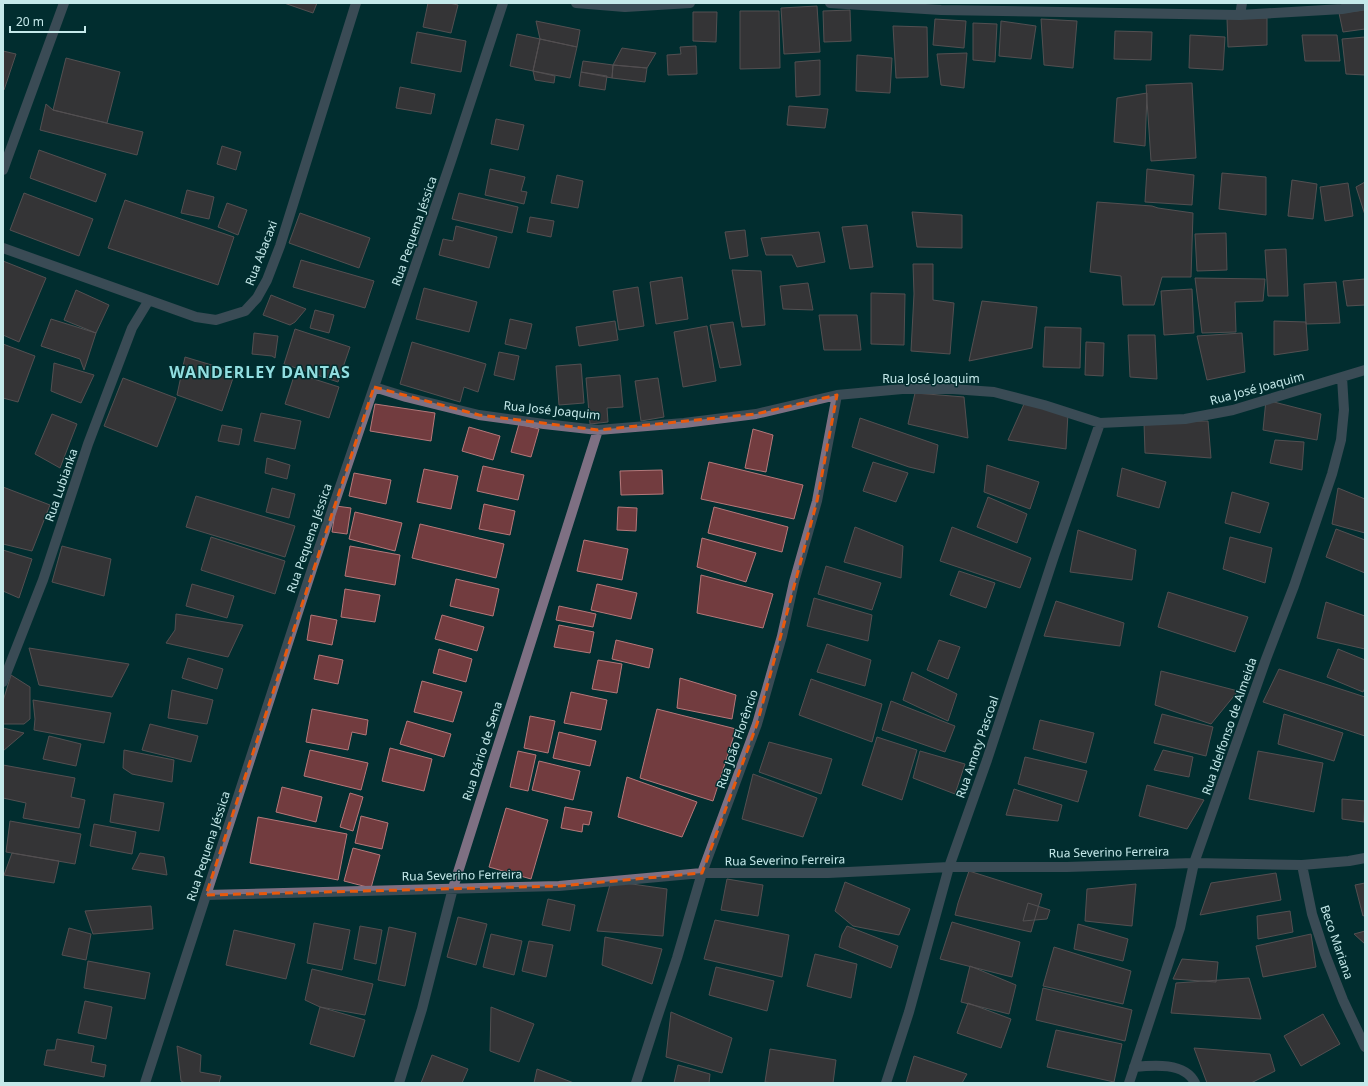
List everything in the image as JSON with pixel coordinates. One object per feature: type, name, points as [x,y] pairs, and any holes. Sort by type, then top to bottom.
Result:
[{"type":"street","points":[[3,170],[64,3]]},
{"type":"street","name":"Rua Abacaxi","points":[[3,248],[196,317],[216,320],[245,311],[257,298],[267,280],[280,246],[356,3]]},
{"type":"street","name":"Rua Pequena Jéssica","points":[[145,1083],[313,566],[451,161],[503,3]]},
{"type":"street","points":[[576,3],[625,7],[690,3]]},
{"type":"street","points":[[830,3],[941,10],[999,6],[1240,15],[1342,9],[1365,5]]},
{"type":"street","points":[[1240,15],[1242,3]]},
{"type":"street","name":"Rua Lubianka","points":[[3,682],[43,580],[88,444],[132,328],[149,300]]},
{"type":"street","name":"Rua José Joaquim","points":[[374,387],[406,397],[479,415],[598,430],[684,423],[756,414],[837,395],[902,389],[953,389],[994,392],[1044,405],[1100,423],[1192,417],[1234,410],[1365,370]]},
{"type":"street","name":"Rua Idelfonso de Almeida","points":[[1129,1083],[1180,928],[1194,863],[1266,659],[1294,586],[1332,474],[1342,440],[1344,410],[1342,377]]},
{"type":"street","name":"Rua João Florêncio","points":[[636,1083],[677,958],[702,873],[742,768],[764,702],[817,501],[837,395]]},
{"type":"street","name":"Rua Amoty Pascoal","points":[[886,1083],[909,1012],[949,867],[987,760],[1056,549],[1100,423]]},
{"type":"street","name":"Rua Dário de Sena","points":[[399,1083],[422,1008],[453,888],[598,430]]},
{"type":"street","name":"Rua Severino Ferreira","points":[[206,895],[559,886],[702,873],[828,873],[949,867],[1067,867],[1194,863],[1302,865],[1349,861],[1365,858]]},
{"type":"street","name":"Beco Mariana","points":[[1302,865],[1312,914],[1325,954],[1343,1000],[1365,1047]]},
{"type":"street","points":[[1134,1067],[1168,1066],[1184,1071],[1193,1079],[1195,1083]]},
{"type":"highlighted area","points":[[374,387],[479,415],[598,430],[756,414],[837,395],[817,501],[757,724],[702,873],[559,886],[206,895]]},
{"type":"building","points":[[284,3],[317,3],[313,13]]},
{"type":"building","points":[[428,3],[449,3],[458,5],[451,33],[423,27]]},
{"type":"building","points":[[817,6],[820,52],[784,54],[781,8]]},
{"type":"building","points":[[850,10],[851,41],[824,42],[823,11]]},
{"type":"building","points":[[1365,10],[1365,29],[1343,32],[1339,13]]},
{"type":"building","points":[[740,11],[779,11],[780,68],[740,69]]},
{"type":"building","points":[[693,12],[717,12],[716,42],[693,41]]},
{"type":"building","points":[[1227,18],[1267,18],[1267,45],[1228,47]]},
{"type":"building","points":[[935,19],[966,21],[964,48],[933,45]]},
{"type":"building","points":[[1041,19],[1077,21],[1073,68],[1044,65]]},
{"type":"building","points":[[536,21],[580,30],[577,47],[540,39]]},
{"type":"building","points":[[1001,21],[1036,26],[1031,59],[999,56]]},
{"type":"building","points":[[973,23],[997,24],[995,62],[973,60]]},
{"type":"building","points":[[893,26],[927,27],[928,77],[896,78]]},
{"type":"building","points":[[1115,31],[1152,32],[1151,60],[1114,59]]},
{"type":"building","points":[[417,32],[466,41],[461,72],[411,63]]},
{"type":"building","points":[[517,34],[540,39],[533,71],[510,66]]},
{"type":"building","points":[[1190,35],[1225,37],[1223,70],[1189,68]]},
{"type":"building","points":[[1302,35],[1337,35],[1340,61],[1305,61]]},
{"type":"building","points":[[1365,37],[1365,75],[1346,74],[1342,39]]},
{"type":"building","points":[[540,39],[577,47],[570,78],[533,71]]},
{"type":"building","points":[[696,46],[697,74],[668,75],[667,55],[681,54],[680,47]]},
{"type":"building","points":[[622,48],[656,53],[647,68],[613,65]]},
{"type":"building","points":[[3,51],[16,54],[4,90],[3,90]]},
{"type":"building","points":[[967,53],[964,88],[941,85],[937,54]]},
{"type":"building","points":[[857,55],[892,58],[890,93],[856,91]]},
{"type":"building","points":[[66,58],[120,72],[107,123],[53,110]]},
{"type":"building","points":[[820,60],[820,95],[796,97],[795,62]]},
{"type":"building","points":[[583,61],[613,65],[612,78],[581,72]]},
{"type":"building","points":[[613,65],[647,68],[645,82],[612,78]]},
{"type":"building","points":[[533,71],[555,76],[554,83],[535,80]]},
{"type":"building","points":[[581,72],[607,76],[605,90],[579,86]]},
{"type":"building","points":[[1192,83],[1196,158],[1151,161],[1146,85]]},
{"type":"building","points":[[400,87],[435,94],[431,114],[396,108]]},
{"type":"building","points":[[1147,93],[1145,146],[1114,142],[1117,98]]},
{"type":"building","points":[[46,104],[53,110],[143,132],[137,155],[40,130]]},
{"type":"building","points":[[789,106],[828,109],[825,128],[787,125]]},
{"type":"building","points":[[496,119],[524,125],[518,150],[491,144]]},
{"type":"building","points":[[222,146],[241,152],[236,170],[217,164]]},
{"type":"building","points":[[39,150],[106,174],[96,202],[30,178]]},
{"type":"building","points":[[490,169],[525,177],[521,191],[527,192],[524,204],[485,195]]},
{"type":"building","points":[[1147,169],[1194,175],[1192,205],[1145,202]]},
{"type":"building","points":[[1222,173],[1266,177],[1266,215],[1219,209]]},
{"type":"building","points":[[557,175],[583,181],[578,208],[551,203]]},
{"type":"building","points":[[1292,180],[1317,184],[1313,219],[1288,216]]},
{"type":"building","points":[[1365,182],[1365,215],[1356,187]]},
{"type":"building","points":[[1348,183],[1353,216],[1325,221],[1320,187]]},
{"type":"building","points":[[187,190],[214,197],[209,219],[181,213]]},
{"type":"building","points":[[24,193],[93,219],[79,256],[10,230]]},
{"type":"building","points":[[459,193],[518,207],[512,233],[452,219]]},
{"type":"building","points":[[125,200],[234,237],[218,285],[108,248]]},
{"type":"building","points":[[1097,202],[1152,206],[1193,213],[1191,277],[1162,277],[1154,305],[1123,305],[1121,276],[1090,272]]},
{"type":"building","points":[[227,203],[247,210],[238,235],[218,227]]},
{"type":"building","points":[[912,212],[962,215],[962,248],[917,247]]},
{"type":"building","points":[[300,213],[370,238],[359,268],[289,243]]},
{"type":"building","points":[[530,217],[554,221],[551,237],[527,232]]},
{"type":"building","points":[[867,225],[873,267],[850,269],[842,227]]},
{"type":"building","points":[[456,226],[497,237],[489,268],[439,255],[443,239],[453,241]]},
{"type":"building","points":[[745,230],[748,256],[730,259],[725,232]]},
{"type":"building","points":[[819,232],[825,262],[797,267],[792,255],[766,255],[761,238]]},
{"type":"building","points":[[1226,233],[1227,270],[1197,271],[1195,234]]},
{"type":"building","points":[[1286,249],[1288,296],[1268,296],[1265,250]]},
{"type":"building","points":[[301,260],[374,281],[365,308],[293,287]]},
{"type":"building","points":[[3,261],[46,278],[19,342],[3,335]]},
{"type":"building","points":[[913,264],[933,264],[933,300],[954,303],[950,354],[911,351],[914,294]]},
{"type":"building","points":[[732,270],[761,271],[765,325],[742,327]]},
{"type":"building","points":[[682,277],[688,319],[656,324],[650,282]]},
{"type":"building","points":[[1195,278],[1265,279],[1263,301],[1235,302],[1236,332],[1202,333]]},
{"type":"building","points":[[1365,279],[1365,305],[1347,306],[1343,281]]},
{"type":"building","points":[[1336,282],[1340,323],[1306,324],[1304,284]]},
{"type":"building","points":[[808,283],[813,310],[783,309],[780,286]]},
{"type":"building","points":[[638,287],[644,326],[619,330],[613,291]]},
{"type":"building","points":[[424,288],[477,302],[469,332],[416,319]]},
{"type":"building","points":[[1192,289],[1194,333],[1164,335],[1161,291]]},
{"type":"building","points":[[76,290],[109,305],[96,333],[64,320]]},
{"type":"building","points":[[871,293],[905,294],[904,345],[871,344]]},
{"type":"building","points":[[271,295],[306,309],[295,322],[290,325],[263,315]]},
{"type":"building","points":[[982,301],[1037,307],[1032,348],[969,361]]},
{"type":"building","points":[[315,310],[334,315],[329,333],[310,328]]},
{"type":"building","points":[[819,315],[857,315],[861,350],[824,350]]},
{"type":"building","points":[[51,319],[96,333],[84,370],[80,359],[41,346]]},
{"type":"building","points":[[510,319],[532,324],[526,349],[505,344]]},
{"type":"building","points":[[615,321],[618,340],[579,346],[576,327]]},
{"type":"building","points":[[1274,321],[1306,322],[1308,350],[1274,355]]},
{"type":"building","points":[[733,322],[741,365],[720,368],[710,325]]},
{"type":"building","points":[[707,326],[716,381],[683,387],[674,332]]},
{"type":"building","points":[[1045,327],[1081,328],[1080,368],[1043,367]]},
{"type":"building","points":[[295,329],[350,347],[338,382],[284,364]]},
{"type":"building","points":[[254,333],[278,336],[275,358],[272,356],[252,354]]},
{"type":"building","points":[[1242,333],[1245,372],[1207,380],[1197,336]]},
{"type":"building","points":[[1128,335],[1155,335],[1157,379],[1130,377]]},
{"type":"building","points":[[412,342],[486,364],[478,392],[464,387],[460,402],[400,384]]},
{"type":"building","points":[[1086,342],[1104,343],[1103,376],[1085,375]]},
{"type":"building","points":[[3,344],[35,356],[18,402],[3,398]]},
{"type":"building","points":[[499,352],[519,356],[514,380],[494,375]]},
{"type":"building","points":[[185,357],[235,372],[222,411],[177,395]]},
{"type":"building","points":[[54,363],[94,375],[81,403],[51,391]]},
{"type":"building","points":[[581,364],[584,403],[559,405],[556,366]]},
{"type":"building","points":[[295,373],[339,387],[329,418],[285,404]]},
{"type":"building","points":[[620,375],[623,407],[607,408],[608,422],[590,424],[586,378]]},
{"type":"building","points":[[123,378],[176,398],[157,447],[104,426]]},
{"type":"building","points":[[658,378],[664,417],[641,421],[635,381]]},
{"type":"building","points":[[915,393],[964,397],[968,438],[908,424]]},
{"type":"building","points":[[1266,400],[1321,414],[1317,440],[1263,430]]},
{"type":"building","points":[[375,404],[435,413],[431,441],[370,431]]},
{"type":"building","points":[[1024,404],[1068,413],[1066,449],[1008,440]]},
{"type":"building","points":[[261,413],[301,421],[295,449],[254,441]]},
{"type":"building","points":[[52,414],[77,424],[60,468],[35,454]]},
{"type":"building","points":[[860,418],[938,445],[934,473],[909,467],[852,447]]},
{"type":"building","points":[[1208,421],[1211,458],[1145,453],[1144,422]]},
{"type":"building","points":[[519,424],[539,429],[531,457],[511,452]]},
{"type":"building","points":[[222,425],[242,429],[239,445],[218,441]]},
{"type":"building","points":[[469,427],[500,436],[493,460],[462,451]]},
{"type":"building","points":[[753,429],[773,435],[766,472],[745,468]]},
{"type":"building","points":[[1275,440],[1304,442],[1302,470],[1270,463]]},
{"type":"building","points":[[267,458],[290,465],[287,479],[265,473]]},
{"type":"building","points":[[709,462],[803,485],[794,519],[701,499]]},
{"type":"building","points":[[873,462],[908,473],[896,502],[863,491]]},
{"type":"building","points":[[987,465],[1039,482],[1030,509],[984,492]]},
{"type":"building","points":[[483,466],[524,475],[518,500],[477,491]]},
{"type":"building","points":[[1122,468],[1166,482],[1159,508],[1117,496]]},
{"type":"building","points":[[424,469],[458,476],[451,509],[417,502]]},
{"type":"building","points":[[662,470],[663,494],[621,495],[620,471]]},
{"type":"building","points":[[354,473],[391,480],[386,504],[349,496]]},
{"type":"building","points":[[3,487],[50,505],[32,551],[3,544]]},
{"type":"building","points":[[272,488],[295,494],[289,518],[266,512]]},
{"type":"building","points":[[1338,488],[1365,499],[1365,533],[1332,524]]},
{"type":"building","points":[[1232,492],[1269,503],[1260,533],[1225,523]]},
{"type":"building","points":[[196,496],[295,526],[285,557],[186,527]]},
{"type":"building","points":[[988,497],[1027,514],[1017,543],[977,527]]},
{"type":"building","points":[[484,504],[515,511],[510,535],[479,529]]},
{"type":"building","points":[[336,506],[351,508],[347,534],[332,532]]},
{"type":"building","points":[[618,507],[637,508],[636,531],[617,530]]},
{"type":"building","points":[[714,507],[788,527],[782,552],[708,533]]},
{"type":"building","points":[[355,512],[402,523],[395,551],[349,539]]},
{"type":"building","points":[[420,524],[504,544],[496,578],[412,558]]},
{"type":"building","points":[[855,527],[903,546],[901,578],[844,562]]},
{"type":"building","points":[[952,527],[1031,558],[1020,588],[940,561]]},
{"type":"building","points":[[1336,529],[1365,540],[1365,573],[1326,557]]},
{"type":"building","points":[[1078,530],[1136,550],[1132,580],[1070,572]]},
{"type":"building","points":[[211,537],[285,561],[275,594],[201,570]]},
{"type":"building","points":[[1230,537],[1272,548],[1265,583],[1223,569]]},
{"type":"building","points":[[702,538],[756,553],[746,582],[697,567]]},
{"type":"building","points":[[584,540],[628,549],[622,580],[577,571]]},
{"type":"building","points":[[62,546],[111,559],[104,596],[52,582]]},
{"type":"building","points":[[350,546],[400,555],[395,585],[345,576]]},
{"type":"building","points":[[3,550],[32,559],[19,598],[3,591]]},
{"type":"building","points":[[826,566],[881,583],[872,610],[818,594]]},
{"type":"building","points":[[959,571],[995,583],[986,608],[950,595]]},
{"type":"building","points":[[701,575],[773,594],[763,628],[697,613]]},
{"type":"building","points":[[456,579],[499,589],[493,616],[450,606]]},
{"type":"building","points":[[192,584],[234,596],[227,618],[186,606]]},
{"type":"building","points":[[597,584],[637,593],[631,619],[591,610]]},
{"type":"building","points":[[345,589],[380,595],[375,622],[341,617]]},
{"type":"building","points":[[1168,592],[1248,617],[1235,652],[1158,627]]},
{"type":"building","points":[[814,598],[872,615],[868,641],[807,626]]},
{"type":"building","points":[[1056,601],[1124,623],[1120,646],[1044,636]]},
{"type":"building","points":[[1326,602],[1365,616],[1365,649],[1317,638]]},
{"type":"building","points":[[559,606],[596,614],[593,627],[556,620]]},
{"type":"building","points":[[176,614],[243,625],[228,657],[166,643],[175,630]]},
{"type":"building","points":[[311,615],[337,620],[332,645],[307,640]]},
{"type":"building","points":[[442,615],[484,627],[477,651],[435,639]]},
{"type":"building","points":[[559,625],[594,632],[590,653],[554,647]]},
{"type":"building","points":[[616,640],[653,649],[649,668],[612,659]]},
{"type":"building","points":[[939,640],[960,647],[948,679],[927,670]]},
{"type":"building","points":[[827,644],[871,660],[865,686],[817,672]]},
{"type":"building","points":[[29,648],[129,664],[112,697],[39,685]]},
{"type":"building","points":[[439,649],[472,659],[466,682],[433,673]]},
{"type":"building","points":[[1338,649],[1365,660],[1365,688],[1363,692],[1327,677]]},
{"type":"building","points":[[319,655],[343,660],[338,684],[314,679]]},
{"type":"building","points":[[188,658],[223,669],[217,689],[182,678]]},
{"type":"building","points":[[598,660],[622,664],[617,693],[592,689]]},
{"type":"building","points":[[1279,669],[1365,697],[1365,736],[1263,702]]},
{"type":"building","points":[[1161,671],[1238,691],[1211,724],[1155,705]]},
{"type":"building","points":[[912,672],[957,694],[948,721],[903,700]]},
{"type":"building","points":[[11,675],[30,687],[30,719],[24,724],[3,724],[3,701]]},
{"type":"building","points":[[680,678],[736,695],[732,719],[677,708]]},
{"type":"building","points":[[811,679],[882,704],[872,742],[799,715]]},
{"type":"building","points":[[422,681],[462,692],[453,722],[414,712]]},
{"type":"building","points":[[172,690],[213,700],[207,724],[168,718]]},
{"type":"building","points":[[571,692],[607,700],[601,730],[564,723]]},
{"type":"building","points":[[33,700],[111,713],[104,743],[34,730],[35,719]]},
{"type":"building","points":[[891,701],[955,726],[945,752],[882,730]]},
{"type":"building","points":[[312,709],[368,720],[366,735],[352,732],[348,750],[306,742]]},
{"type":"building","points":[[657,709],[736,729],[713,801],[640,778]]},
{"type":"building","points":[[1162,714],[1213,727],[1206,756],[1154,743]]},
{"type":"building","points":[[1284,714],[1343,733],[1334,761],[1278,744]]},
{"type":"building","points":[[530,716],[555,721],[548,753],[524,748]]},
{"type":"building","points":[[1040,720],[1094,733],[1086,763],[1033,749]]},
{"type":"building","points":[[407,721],[451,734],[444,757],[400,744]]},
{"type":"building","points":[[150,724],[198,736],[191,762],[142,750]]},
{"type":"building","points":[[3,728],[24,733],[3,751]]},
{"type":"building","points":[[559,732],[596,741],[590,766],[553,758]]},
{"type":"building","points":[[49,736],[81,744],[76,766],[43,759]]},
{"type":"building","points":[[877,737],[917,750],[902,800],[862,785]]},
{"type":"building","points":[[769,742],[832,759],[821,794],[759,772]]},
{"type":"building","points":[[390,748],[432,759],[424,791],[382,781]]},
{"type":"building","points":[[124,750],[174,760],[172,782],[132,774],[123,768]]},
{"type":"building","points":[[310,750],[368,763],[361,790],[304,776]]},
{"type":"building","points":[[1163,750],[1193,757],[1189,777],[1154,770]]},
{"type":"building","points":[[518,751],[536,755],[528,791],[510,787]]},
{"type":"building","points":[[920,751],[965,764],[955,794],[913,778]]},
{"type":"building","points":[[1258,751],[1323,763],[1314,812],[1249,799]]},
{"type":"building","points":[[1025,757],[1087,771],[1078,802],[1018,784]]},
{"type":"building","points":[[539,761],[580,771],[573,800],[532,790]]},
{"type":"building","points":[[3,765],[75,778],[71,797],[85,800],[79,828],[23,818],[26,803],[3,798]]},
{"type":"building","points":[[753,774],[817,798],[803,837],[742,819]]},
{"type":"building","points":[[627,777],[697,802],[682,837],[618,817]]},
{"type":"building","points":[[1147,785],[1204,800],[1187,829],[1139,816]]},
{"type":"building","points":[[282,787],[322,797],[316,822],[276,812]]},
{"type":"building","points":[[1014,789],[1062,805],[1058,821],[1006,815]]},
{"type":"building","points":[[350,793],[363,797],[353,831],[340,827]]},
{"type":"building","points":[[114,794],[164,803],[159,831],[110,822]]},
{"type":"building","points":[[1342,799],[1365,801],[1364,822],[1342,819]]},
{"type":"building","points":[[565,807],[592,812],[589,825],[583,824],[582,832],[561,828]]},
{"type":"building","points":[[506,808],[548,820],[531,879],[489,867]]},
{"type":"building","points":[[361,816],[388,823],[382,849],[355,843]]},
{"type":"building","points":[[258,817],[347,834],[338,880],[250,863]]},
{"type":"building","points":[[10,821],[81,834],[75,864],[6,852]]},
{"type":"building","points":[[94,824],[136,832],[132,854],[90,846]]},
{"type":"building","points":[[353,848],[380,855],[371,888],[344,881]]},
{"type":"building","points":[[12,853],[59,861],[54,883],[4,875]]},
{"type":"building","points":[[140,853],[164,857],[167,875],[132,869]]},
{"type":"building","points":[[969,871],[1042,894],[1031,932],[955,915]]},
{"type":"building","points":[[1276,873],[1281,900],[1200,915],[1211,883]]},
{"type":"building","points":[[727,879],[763,885],[758,916],[721,910]]},
{"type":"building","points":[[611,881],[667,889],[663,936],[597,931]]},
{"type":"building","points":[[845,882],[910,909],[899,935],[853,926],[835,911]]},
{"type":"building","points":[[1365,883],[1365,915],[1363,916],[1355,885]]},
{"type":"building","points":[[1136,884],[1132,926],[1085,921],[1087,889]]},
{"type":"building","points":[[548,899],[575,905],[570,931],[542,925]]},
{"type":"building","points":[[1028,903],[1050,910],[1047,919],[1023,921]]},
{"type":"building","points":[[151,906],[153,929],[93,934],[85,911]]},
{"type":"building","points":[[1290,911],[1293,932],[1258,939],[1257,916]]},
{"type":"building","points":[[458,917],[487,924],[476,965],[447,957]]},
{"type":"building","points":[[715,920],[789,935],[782,977],[704,959]]},
{"type":"building","points":[[952,922],[1020,942],[1012,977],[940,959]]},
{"type":"building","points":[[314,923],[350,930],[342,970],[307,963]]},
{"type":"building","points":[[1078,924],[1128,939],[1123,961],[1074,949]]},
{"type":"building","points":[[360,926],[382,930],[376,964],[354,959]]},
{"type":"building","points":[[847,926],[898,946],[891,968],[839,947],[842,935]]},
{"type":"building","points":[[389,927],[416,933],[405,986],[378,980]]},
{"type":"building","points":[[69,928],[91,934],[86,960],[62,955]]},
{"type":"building","points":[[234,930],[295,944],[286,979],[226,965]]},
{"type":"building","points":[[1365,931],[1365,944],[1354,934]]},
{"type":"building","points":[[491,934],[522,941],[514,975],[483,967]]},
{"type":"building","points":[[1311,934],[1316,967],[1263,977],[1256,946]]},
{"type":"building","points":[[605,937],[662,949],[652,984],[602,965]]},
{"type":"building","points":[[529,941],[553,945],[546,977],[522,971]]},
{"type":"building","points":[[1054,947],[1131,971],[1123,1004],[1043,986]]},
{"type":"building","points":[[815,954],[857,964],[851,998],[807,986]]},
{"type":"building","points":[[1182,959],[1218,962],[1216,982],[1173,979]]},
{"type":"building","points":[[88,961],[150,973],[145,999],[84,988]]},
{"type":"building","points":[[970,966],[1016,985],[1009,1014],[961,1002]]},
{"type":"building","points":[[716,967],[774,981],[767,1011],[709,995]]},
{"type":"building","points":[[312,969],[373,984],[365,1015],[320,1007],[305,1000]]},
{"type":"building","points":[[1249,978],[1261,1019],[1171,1013],[1176,983]]},
{"type":"building","points":[[1043,988],[1132,1010],[1125,1041],[1036,1020]]},
{"type":"building","points":[[85,1001],[112,1007],[106,1039],[78,1033]]},
{"type":"building","points":[[968,1003],[1011,1019],[1001,1048],[957,1033]]},
{"type":"building","points":[[320,1007],[365,1020],[354,1057],[310,1044]]},
{"type":"building","points":[[491,1007],[534,1024],[519,1062],[490,1051]]},
{"type":"building","points":[[671,1012],[732,1038],[722,1073],[666,1057]]},
{"type":"building","points":[[1323,1014],[1340,1044],[1301,1066],[1284,1036]]},
{"type":"building","points":[[1056,1030],[1122,1044],[1114,1082],[1047,1067]]},
{"type":"building","points":[[57,1039],[94,1046],[91,1062],[106,1065],[104,1077],[44,1065],[47,1050],[55,1050]]},
{"type":"building","points":[[177,1046],[201,1055],[200,1072],[221,1076],[219,1083],[185,1083],[181,1081]]},
{"type":"building","points":[[1194,1048],[1270,1054],[1275,1071],[1251,1083],[1207,1083]]},
{"type":"building","points":[[770,1049],[836,1060],[833,1083],[765,1082]]},
{"type":"building","points":[[432,1055],[468,1069],[462,1083],[421,1083]]},
{"type":"building","points":[[914,1056],[967,1074],[962,1083],[906,1083]]},
{"type":"building","points":[[678,1065],[710,1074],[709,1083],[674,1083]]},
{"type":"building","points":[[537,1069],[574,1083],[534,1083]]},
{"type":"district","name":"WANDERLEY DANTAS","points":[[260,372]]}]
